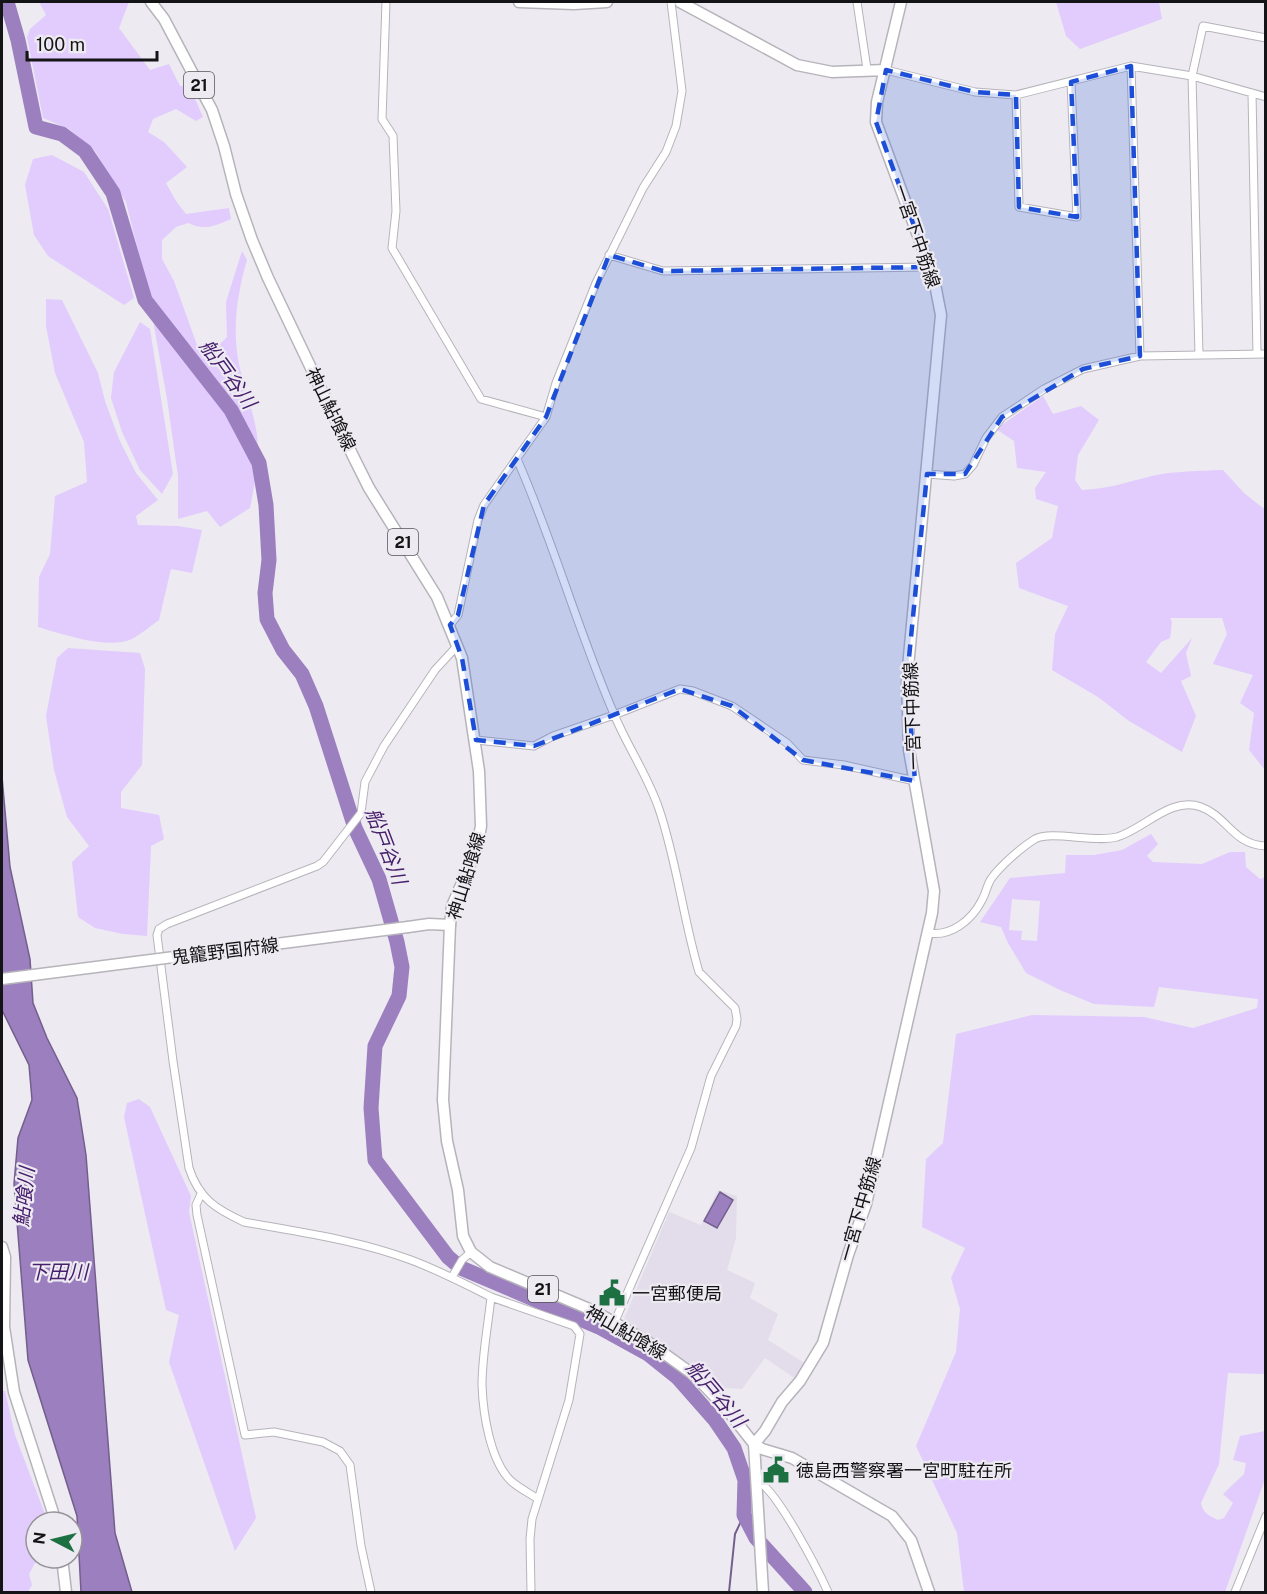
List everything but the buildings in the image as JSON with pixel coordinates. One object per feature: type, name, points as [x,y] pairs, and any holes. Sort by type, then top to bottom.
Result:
[{"type":"main road","name":"神山鮎喰線","points":[[151,2],[164,19],[212,110],[252,240],[353,456],[369,488],[436,597],[458,645],[464,668],[476,740],[482,826],[477,848],[452,906],[443,1083],[444,1119],[458,1190],[462,1236],[471,1252],[490,1267],[615,1321],[648,1342],[694,1375],[724,1406],[754,1444]]},
{"type":"main road","points":[[519,2],[574,4],[607,2]]},
{"type":"main road","points":[[680,2],[798,65],[832,72],[886,70]]},
{"type":"main road","name":"一宮下中筋線","points":[[754,1444],[765,1431],[782,1402],[800,1381],[823,1342],[848,1255],[866,1204],[928,933],[934,891],[909,750],[907,678],[941,315],[929,267],[876,122],[877,102],[901,2]]},
{"type":"main road","name":"鬼籠野国府線","points":[[2,979],[429,924],[450,925]]},
{"type":"main road","points":[[2,1247],[5,1257],[4,1327],[14,1392],[52,1510]]},
{"type":"main road","points":[[754,1444],[763,1593]]},
{"type":"main road","points":[[754,1444],[762,1449],[792,1458],[892,1516],[911,1540],[929,1593]]},
{"type":"main road","points":[[63,1570],[66,1593]]},
{"type":"street","points":[[386,2],[382,119],[393,136],[396,211],[392,248],[481,399],[546,417]]},
{"type":"street","points":[[450,625],[459,615],[478,520],[484,505],[546,417],[556,383],[596,283],[644,188],[666,152],[676,126],[682,91],[671,2]]},
{"type":"street","points":[[857,2],[867,69]]},
{"type":"street","points":[[1199,355],[1192,76],[1203,26],[1266,38]]},
{"type":"street","points":[[886,70],[975,92],[1016,95],[1131,66],[1192,76],[1266,97]]},
{"type":"street","points":[[1131,66],[1140,356]]},
{"type":"street","points":[[1016,95],[1018,207],[1077,217],[1071,82]]},
{"type":"street","points":[[1251,93],[1257,354]]},
{"type":"street","points":[[609,255],[663,271],[929,267]]},
{"type":"street","points":[[927,474],[954,476],[966,474],[986,438],[1002,417],[1044,389],[1083,369],[1140,356],[1266,354]]},
{"type":"street","points":[[517,459],[533,496],[614,715],[658,806],[667,832],[699,972],[735,1008],[737,1019],[733,1033],[711,1076],[692,1148],[615,1321]]},
{"type":"street","points":[[458,645],[435,670],[384,746],[364,782],[361,813],[323,862],[159,929],[157,935],[189,1168],[194,1184],[201,1194],[225,1214],[244,1222],[375,1248],[453,1274],[491,1297],[574,1326],[580,1334],[569,1400],[532,1519],[531,1593]]},
{"type":"street","points":[[476,740],[534,746],[553,736],[680,689],[693,691],[732,706],[787,743],[803,760],[844,765],[915,781]]},
{"type":"street","points":[[928,933],[940,935],[965,922],[983,899],[989,882],[999,868],[1035,839],[1045,836],[1112,838],[1125,834],[1170,809],[1192,805],[1209,811],[1246,843],[1266,846]]},
{"type":"street","points":[[201,1194],[196,1205],[197,1215],[245,1435],[274,1432],[323,1442],[340,1451],[350,1465],[361,1546],[371,1593]]},
{"type":"street","points":[[453,1274],[462,1260],[471,1252]]},
{"type":"street","points":[[491,1297],[482,1384],[486,1419],[501,1468],[511,1481],[538,1498]]},
{"type":"street","points":[[758,1482],[765,1484],[777,1501],[818,1570],[828,1593]]},
{"type":"street","points":[[1235,1593],[1266,1516]]},
{"type":"highlighted area","points":[[1131,66],[1140,356],[1083,369],[1002,417],[965,474],[927,474],[907,678],[915,781],[803,760],[732,706],[680,689],[534,746],[476,740],[462,658],[450,625],[458,615],[484,505],[546,417],[609,255],[663,271],[929,267],[876,122],[886,70],[975,92],[1016,95],[1019,207],[1077,217],[1071,82]]},
{"type":"shaded area","points":[[39,2],[129,2],[119,28],[150,70],[169,64],[180,86],[189,85],[203,117],[196,121],[176,109],[153,119],[148,132],[164,142],[187,167],[166,183],[186,214],[229,208],[231,219],[205,227],[188,223],[176,227],[162,240],[162,259],[174,281],[197,345],[215,349],[227,337],[226,302],[242,251],[247,260],[238,299],[236,338],[239,364],[256,426],[258,443],[255,482],[250,508],[220,527],[207,511],[178,519],[178,476],[167,399],[147,287],[126,202],[95,151],[69,129],[43,118],[27,37],[30,29],[46,15]]},
{"type":"shaded area","points":[[1056,2],[1159,2],[1162,19],[1080,49],[1066,36]]},
{"type":"shaded area","points":[[52,155],[84,172],[108,209],[134,298],[124,305],[48,256],[34,235],[25,185],[33,159]]},
{"type":"shaded area","points":[[46,299],[62,300],[98,373],[105,401],[119,439],[136,473],[158,500],[136,516],[138,525],[178,526],[202,530],[192,573],[171,569],[159,620],[132,639],[122,642],[85,640],[38,627],[39,577],[50,554],[55,496],[87,482],[84,442],[55,373],[46,326]]},
{"type":"shaded area","points":[[140,322],[150,329],[173,474],[162,494],[140,470],[122,432],[111,398],[114,372]]},
{"type":"shaded area","points":[[1043,396],[1053,414],[1081,406],[1099,420],[1078,455],[1075,480],[1082,490],[1109,487],[1169,473],[1223,470],[1244,493],[1265,508],[1265,770],[1249,750],[1254,713],[1240,703],[1253,675],[1213,664],[1227,634],[1222,618],[1170,618],[1172,622],[1170,638],[1161,642],[1146,662],[1161,673],[1192,638],[1186,653],[1191,676],[1181,681],[1196,716],[1182,752],[1129,721],[1098,697],[1052,670],[1055,634],[1068,606],[1019,588],[1016,563],[1052,538],[1058,506],[1036,499],[1035,488],[1046,472],[1017,468],[1014,441],[996,429]]},
{"type":"shaded area","points":[[68,648],[140,653],[145,669],[142,765],[121,792],[121,808],[159,815],[164,839],[151,846],[147,936],[95,928],[78,917],[72,862],[89,846],[67,817],[54,770],[46,716],[57,658]]},
{"type":"shaded area","points":[[1151,834],[1158,844],[1147,856],[1153,862],[1202,864],[1230,852],[1245,852],[1246,867],[1260,879],[1265,877],[1265,1374],[1228,1373],[1219,1464],[1201,1503],[1203,1509],[1209,1516],[1218,1520],[1224,1518],[1233,1503],[1223,1494],[1244,1474],[1246,1463],[1233,1460],[1240,1436],[1265,1431],[1265,1479],[1225,1592],[964,1592],[957,1533],[916,1446],[956,1352],[960,1309],[951,1278],[965,1248],[922,1227],[926,1159],[943,1143],[956,1034],[1032,1015],[1144,1017],[1193,1028],[1257,1008],[1258,999],[1159,987],[1154,1007],[1094,1004],[1026,973],[1001,927],[980,922],[1010,878],[1065,873],[1066,855],[1094,855],[1122,850]],"holes":[[[1012,899],[1040,901],[1037,941],[1021,940],[1022,931],[1009,930]]]},
{"type":"shaded area","points":[[139,1099],[150,1107],[191,1196],[189,1212],[256,1518],[235,1551],[169,1362],[179,1315],[166,1310],[124,1117],[127,1103]]},
{"type":"shaded area","points":[[718,1190],[737,1196],[736,1238],[727,1270],[755,1283],[750,1298],[778,1314],[768,1340],[806,1364],[796,1379],[765,1358],[742,1389],[725,1388],[624,1319],[669,1212],[701,1225]]},
{"type":"shaded area","points":[[2,1391],[5,1391],[15,1435],[43,1510],[24,1510],[24,1570],[31,1570],[29,1574],[32,1585],[28,1592],[2,1592]]},
{"type":"water","name":"下田川","points":[[2,777],[10,867],[30,959],[33,1003],[47,1038],[77,1098],[86,1155],[115,1533],[132,1592],[81,1592],[80,1570],[84,1570],[84,1510],[75,1510],[28,1360],[14,1184],[18,1138],[32,1100],[29,1065],[2,1010]]},
{"type":"water","points":[[720,1192],[733,1200],[717,1228],[704,1221]]},
{"type":"waterway","name":"船戸谷川","points":[[7,2],[18,40],[36,127],[62,134],[85,151],[113,193],[145,300],[231,410],[259,463],[266,505],[269,560],[265,593],[267,619],[283,650],[302,674],[316,706],[355,828],[379,879],[402,967],[399,996],[375,1046],[371,1108],[375,1160],[448,1257],[461,1268],[599,1327],[648,1354],[678,1378],[715,1420],[734,1448],[745,1480],[744,1515],[756,1538],[805,1592]]},
{"type":"waterway","points":[[729,1592],[735,1534],[744,1515]]},
{"type":"place","name":"一宮郵便局","points":[[612,1293]]},
{"type":"place","name":"徳島西警察署一宮町駐在所","points":[[776,1470]]},
{"type":"water label","name":"鮎喰川","points":[[24,1197]]}]
